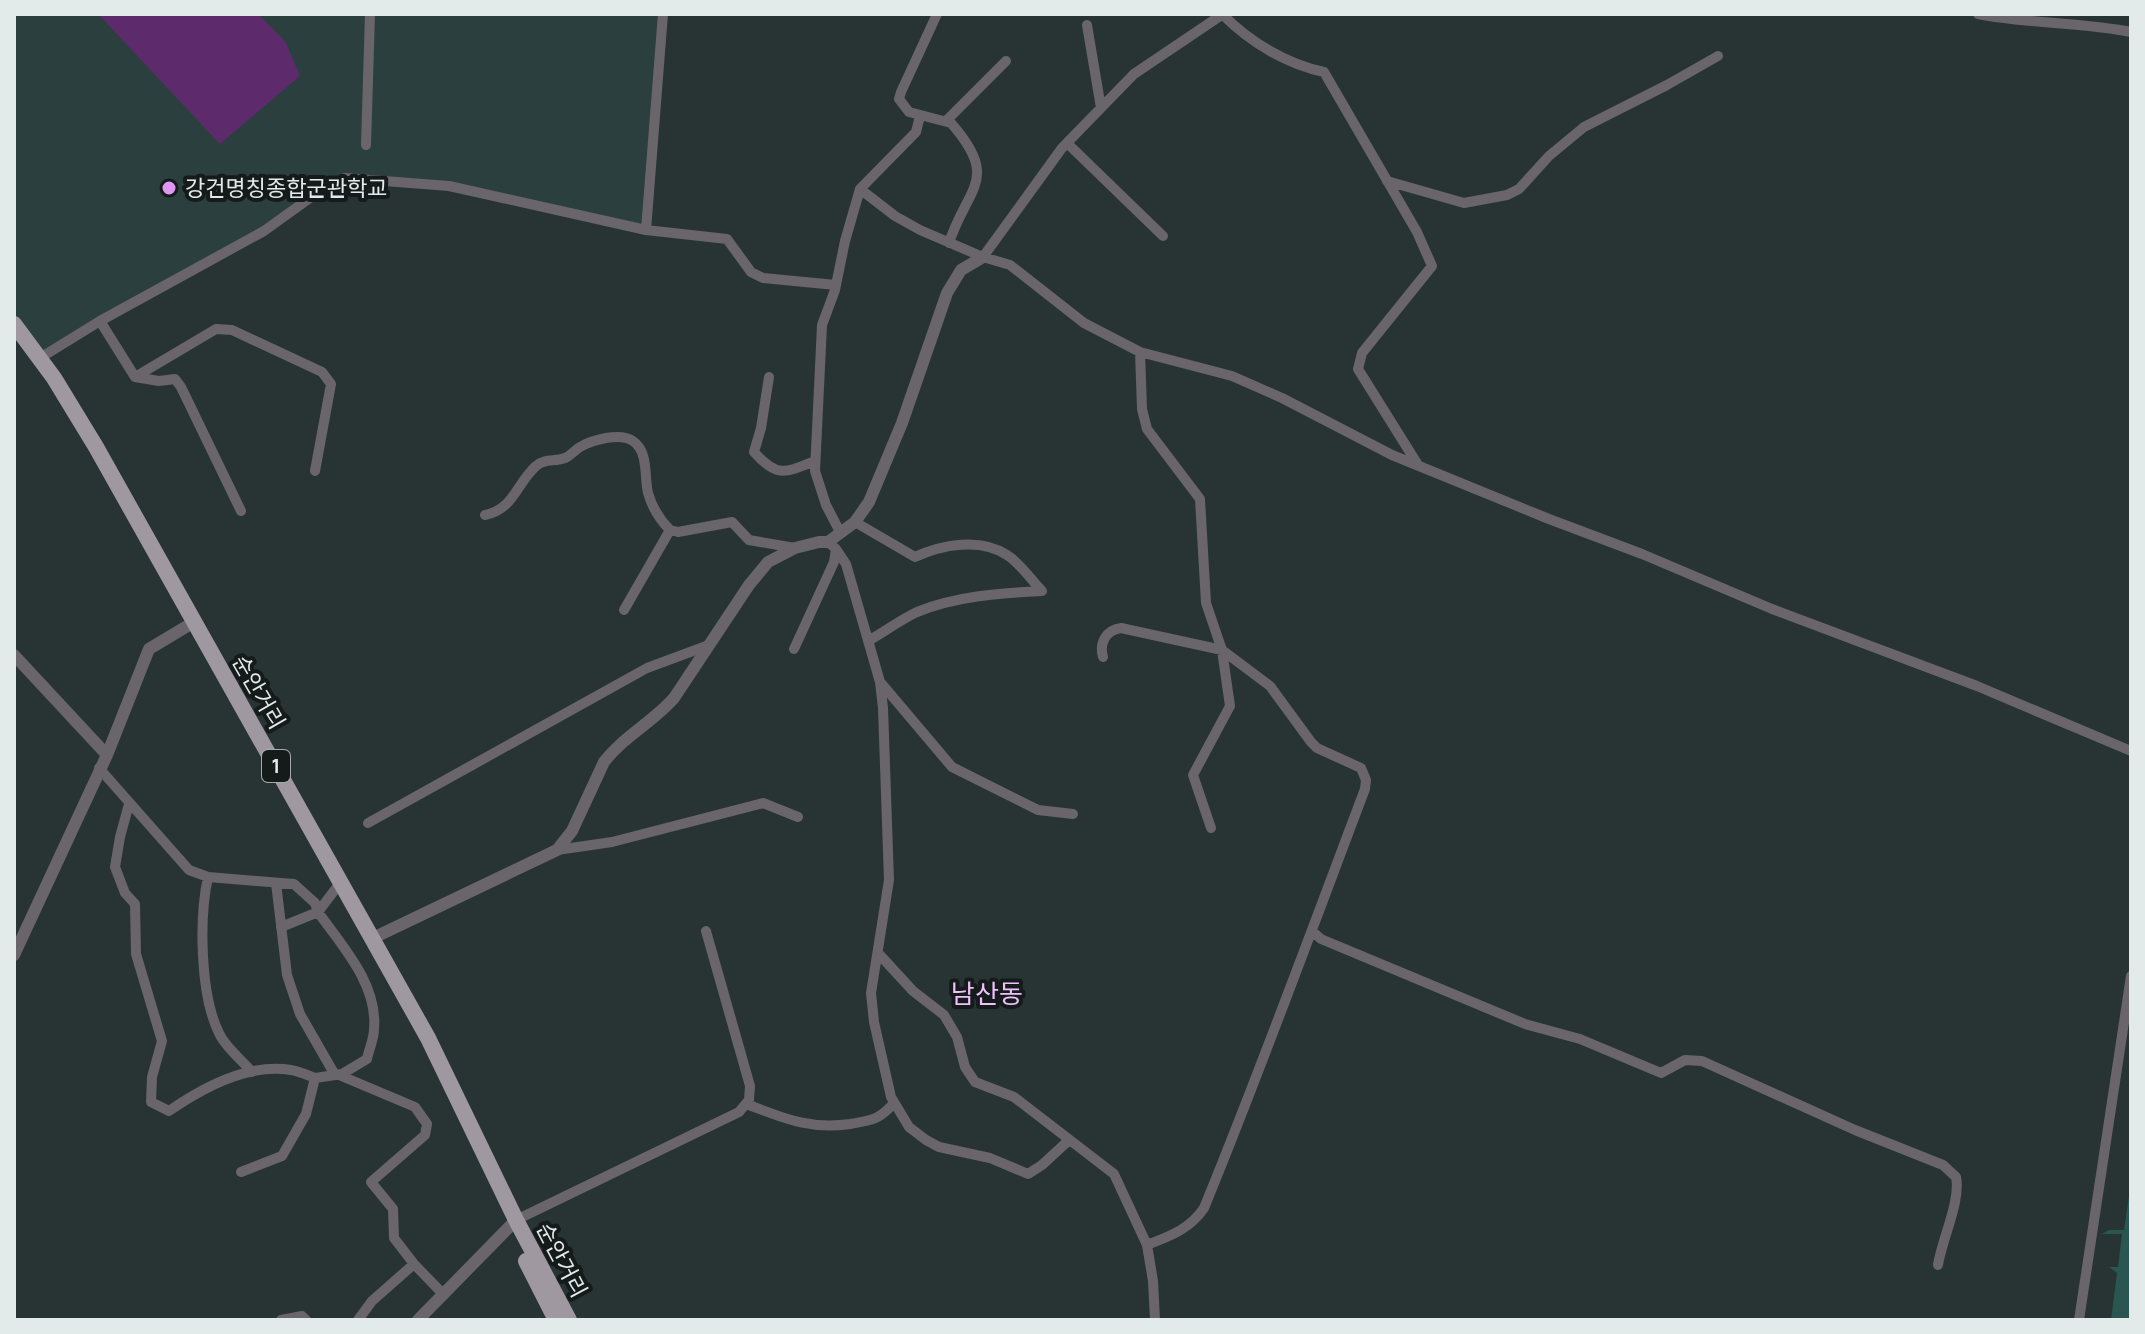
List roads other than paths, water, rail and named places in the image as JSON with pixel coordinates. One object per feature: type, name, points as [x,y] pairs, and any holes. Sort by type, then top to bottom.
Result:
[{"type":"main road","name":"순안거리","points":[[14,324],[40,358],[90,437],[373,938],[428,1038],[516,1220],[569,1320]]},
{"type":"main road","name":"순안거리","points":[[516,1220],[526,1262],[556,1320]]},
{"type":"street","points":[[366,145],[370,14]]},
{"type":"street","points":[[646,230],[663,14]]},
{"type":"street","points":[[937,14],[899,99],[903,107],[920,116],[946,121],[957,130],[973,156],[978,181],[949,243]]},
{"type":"street","points":[[1223,14],[1243,35],[1303,67],[1324,72],[1417,232],[1432,266],[1362,353],[1358,369],[1419,466]]},
{"type":"street","points":[[794,649],[834,562],[832,545],[840,532],[855,522],[869,502],[902,423],[947,293],[961,270],[983,257],[1067,143],[1134,74],[1223,14],[1238,14]]},
{"type":"street","points":[[1978,14],[2131,32]]},
{"type":"street","points":[[1087,25],[1101,108]]},
{"type":"street","points":[[1387,181],[1464,203],[1507,195],[1519,189],[1549,156],[1584,127],[1718,56]]},
{"type":"street","points":[[946,121],[1006,61]]},
{"type":"street","points":[[840,532],[826,505],[815,461],[822,325],[836,285],[860,189],[916,132],[920,116]]},
{"type":"street","points":[[1067,143],[1163,236]]},
{"type":"street","points":[[40,358],[100,321],[264,231],[321,190],[345,178],[449,186],[646,230],[727,239],[751,272],[763,278],[836,285]]},
{"type":"street","points":[[860,189],[895,216],[949,243],[1010,265],[1084,323],[1140,352],[1232,376],[1419,466],[1772,609],[1977,686],[2131,751]]},
{"type":"street","points":[[100,321],[135,377],[159,381],[175,379],[181,387],[241,511]]},
{"type":"street","points":[[135,377],[216,329],[232,330],[322,372],[331,384],[315,471]]},
{"type":"street","points":[[1140,352],[1142,409],[1147,429],[1200,499],[1206,603],[1222,650],[1230,706],[1193,775],[1211,828]]},
{"type":"street","points":[[769,377],[754,452],[765,465],[776,471],[788,472],[815,461]]},
{"type":"street","points":[[485,515],[505,508],[533,467],[541,461],[564,459],[582,445],[611,437],[633,441],[640,450],[651,501],[670,530],[678,532],[732,522],[749,540],[795,548],[832,545]]},
{"type":"street","points":[[855,522],[915,557],[937,547],[977,545],[1006,554],[1042,591],[1010,592],[947,602],[915,613],[868,641]]},
{"type":"street","points":[[624,610],[670,530]]},
{"type":"street","points":[[832,545],[846,564],[880,682],[887,768],[889,868],[871,1006],[883,1068],[894,1103],[909,1127],[939,1147],[973,1153],[1028,1174],[1068,1141]]},
{"type":"street","points":[[557,850],[572,831],[604,762],[674,698],[760,570],[768,562],[795,548]]},
{"type":"street","points":[[14,955],[107,755],[149,649],[194,622]]},
{"type":"street","points":[[1103,657],[1101,649],[1104,638],[1121,628],[1222,650],[1270,686],[1317,748],[1354,763],[1364,773],[1365,789],[1313,932],[1294,973],[1248,1102],[1204,1208],[1195,1221],[1181,1231],[1147,1245]]},
{"type":"street","points":[[368,823],[647,668],[709,645]]},
{"type":"street","points":[[14,655],[107,755]]},
{"type":"street","points":[[880,682],[952,767],[1038,810],[1073,814]]},
{"type":"street","points":[[99,768],[189,870],[208,877],[294,884],[315,903],[318,912],[358,967],[373,1004],[374,1029],[367,1059],[337,1075],[315,1078],[290,1070],[252,1072],[198,1091],[169,1111],[151,1102],[152,1077],[162,1041],[136,954],[135,904],[125,893],[115,867],[129,804]]},
{"type":"street","points":[[373,938],[557,850],[612,842],[763,803],[798,817]]},
{"type":"street","points":[[208,877],[202,902],[201,948],[211,1011],[219,1035],[252,1072]]},
{"type":"street","points":[[276,883],[287,975],[300,1014],[337,1075],[415,1107],[427,1124],[425,1135],[371,1182],[393,1209],[394,1238],[444,1295]]},
{"type":"street","points":[[281,927],[318,912],[340,883]]},
{"type":"street","points":[[418,1320],[516,1220],[739,1112],[749,1100],[750,1086],[706,931]]},
{"type":"street","points":[[1313,932],[1321,939],[1525,1024],[1580,1039],[1661,1073],[1685,1060],[1702,1061],[1855,1130],[1951,1169],[1958,1186],[1941,1243],[1938,1265]]},
{"type":"street","points":[[878,953],[913,991],[944,1015],[957,1037],[965,1067],[975,1082],[1014,1097],[1114,1174],[1147,1245],[1155,1320]]},
{"type":"street","points":[[2079,1320],[2131,976]]},
{"type":"street","points":[[241,1172],[282,1156],[306,1114],[315,1078]]},
{"type":"street","points":[[746,1104],[808,1126],[828,1127],[876,1120],[894,1103]]},
{"type":"street","points":[[358,1320],[372,1301],[414,1264]]},
{"type":"street","points":[[281,1320],[302,1316],[306,1320]]},
{"type":"water","points":[[2131,1182],[2131,1320],[2111,1320],[2117,1273],[2109,1267],[2118,1267],[2122,1234],[2102,1234],[2109,1230],[2124,1230]]},
{"type":"place","name":"강건명칭종합군관학교","points":[[169,188]]},
{"type":"district","name":"남산동","points":[[987,994]]}]
